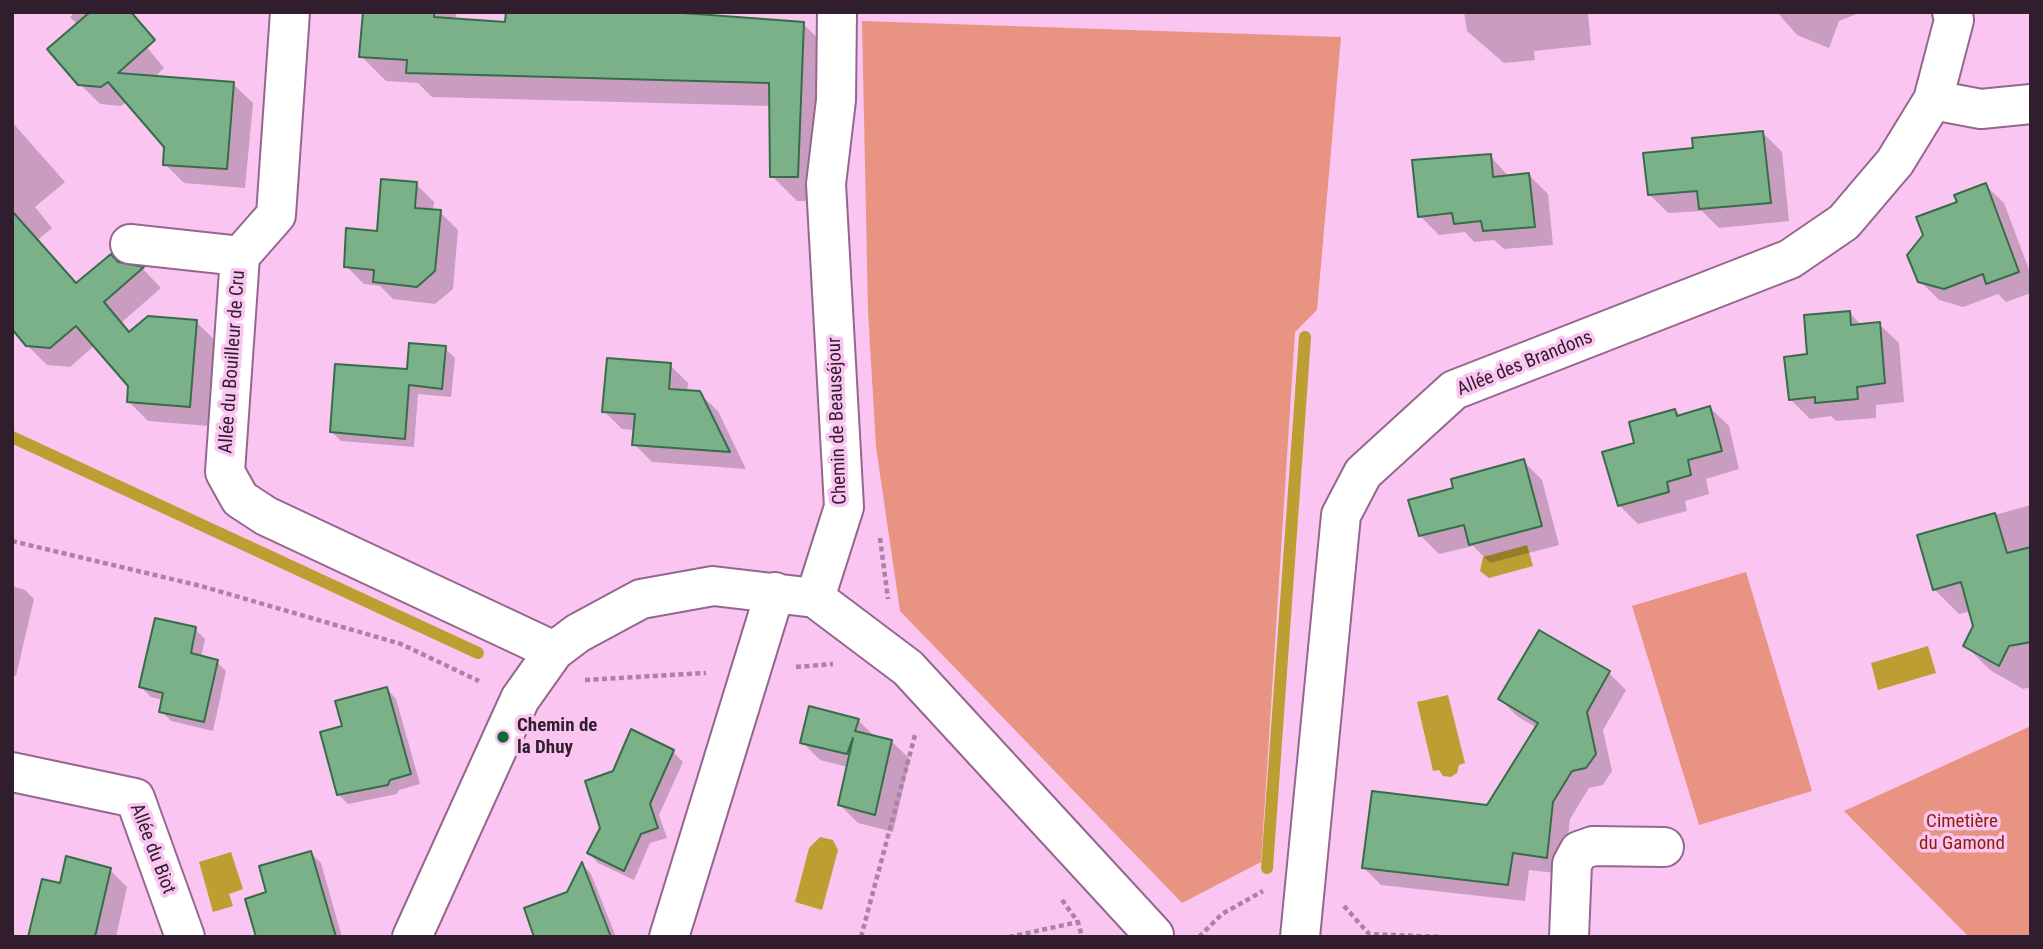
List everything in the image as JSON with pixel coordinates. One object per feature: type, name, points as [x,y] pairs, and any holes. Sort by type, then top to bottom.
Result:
[{"type":"street","name":"Allée du Bouilleur de Cru","points":[[290,12],[276,215],[240,256],[225,472],[240,499],[265,516],[554,651]]},
{"type":"street","name":"Chemin de Beauséjour","points":[[815,598],[844,507],[826,184],[836,100],[836,12]]},
{"type":"street","name":"Allée des Brandons","points":[[1300,937],[1341,515],[1363,473],[1454,390],[1790,259],[1844,222],[1895,162],[1933,100],[1954,20],[1952,12]]},
{"type":"street","points":[[1933,100],[1981,109],[2031,103]]},
{"type":"street","points":[[130,244],[240,256]]},
{"type":"street","points":[[412,937],[520,699],[554,651],[578,633],[641,599],[713,586],[815,598],[908,668],[1157,936]]},
{"type":"street","points":[[669,937],[775,592]]},
{"type":"street","name":"Allée du Biot","points":[[12,772],[135,798],[185,937]]},
{"type":"street","points":[[1569,937],[1572,864],[1579,851],[1593,846],[1664,847]]},
{"type":"path","points":[[12,541],[201,586],[401,644],[479,681]]},
{"type":"path","points":[[579,681],[707,673]]},
{"type":"path","points":[[861,937],[917,729]]},
{"type":"path","points":[[1199,937],[1222,914],[1261,891],[1275,892]]},
{"type":"path","points":[[1339,904],[1349,907],[1368,934],[1443,937]]},
{"type":"path","points":[[1009,937],[1078,922]]},
{"type":"green space","points":[[862,21],[1341,37],[1317,310],[1295,332],[1261,862],[1182,903],[900,611],[876,447],[868,311]]},
{"type":"green space","points":[[1746,572],[1812,791],[1699,825],[1632,606]]},
{"type":"green space","name":"Cimetière du Gamond","points":[[2031,726],[2031,937],[1969,937],[1844,811]]},
{"type":"shaded area","points":[[1527,545],[1533,566],[1489,578],[1480,571],[1483,557]]},
{"type":"shaded area","points":[[1928,646],[1936,673],[1878,690],[1871,663]]},
{"type":"shaded area","points":[[1448,695],[1465,763],[1459,765],[1457,773],[1451,777],[1443,776],[1439,770],[1433,771],[1417,702]]},
{"type":"shaded area","points":[[820,837],[833,840],[838,850],[822,910],[795,902],[809,848]]},
{"type":"shaded area","points":[[231,852],[243,889],[229,894],[233,906],[213,912],[199,862]]},
{"type":"building","points":[[90,12],[131,12],[155,40],[118,73],[234,82],[227,169],[163,165],[164,147],[108,82],[101,87],[78,85],[47,49]]},
{"type":"building","points":[[363,12],[434,12],[434,17],[505,22],[506,12],[670,12],[804,22],[798,177],[770,177],[769,83],[406,73],[407,60],[359,57]]},
{"type":"building","points":[[1763,131],[1771,203],[1699,209],[1697,191],[1648,195],[1643,153],[1693,148],[1692,138]]},
{"type":"building","points":[[1491,154],[1493,177],[1529,173],[1535,227],[1483,231],[1481,221],[1454,224],[1452,213],[1418,217],[1412,160]]},
{"type":"building","points":[[381,179],[417,182],[415,208],[441,210],[435,271],[417,287],[373,282],[374,270],[344,267],[346,228],[377,231]]},
{"type":"building","points":[[1986,183],[2019,272],[1986,284],[1983,274],[1944,289],[1918,282],[1907,255],[1923,235],[1916,217],[1957,202],[1954,195]]},
{"type":"building","points":[[12,211],[76,283],[111,254],[118,262],[144,267],[104,302],[129,332],[148,316],[197,320],[190,407],[127,402],[128,386],[76,326],[50,348],[26,346],[12,329]]},
{"type":"building","points":[[1850,311],[1851,325],[1880,322],[1885,383],[1857,387],[1858,399],[1815,403],[1815,397],[1789,400],[1784,357],[1807,354],[1804,315]]},
{"type":"building","points":[[409,343],[446,346],[442,389],[409,385],[405,439],[330,432],[335,364],[407,369]]},
{"type":"building","points":[[607,358],[671,363],[669,389],[700,391],[730,452],[632,445],[635,414],[602,412]]},
{"type":"building","points":[[1710,406],[1722,451],[1688,460],[1691,475],[1667,482],[1669,492],[1618,506],[1602,452],[1634,443],[1629,422],[1675,409],[1677,416]]},
{"type":"building","points":[[1524,459],[1542,526],[1469,545],[1464,525],[1419,536],[1408,500],[1453,488],[1451,479]]},
{"type":"building","points":[[1995,513],[2007,553],[2031,547],[2031,642],[2009,646],[1999,666],[1963,646],[1973,626],[1961,582],[1933,590],[1917,535]]},
{"type":"building","points":[[155,618],[196,627],[191,653],[218,660],[204,722],[159,712],[163,693],[139,687]]},
{"type":"building","points":[[1539,630],[1610,671],[1587,712],[1596,754],[1586,768],[1572,771],[1553,802],[1547,858],[1513,853],[1508,885],[1362,868],[1372,791],[1487,805],[1538,723],[1498,699]]},
{"type":"building","points":[[387,687],[411,774],[390,780],[388,785],[337,795],[320,732],[342,726],[335,701]]},
{"type":"building","points":[[809,706],[859,719],[855,731],[892,740],[875,815],[838,805],[853,738],[847,754],[800,743]]},
{"type":"building","points":[[631,729],[674,750],[650,804],[658,828],[641,834],[624,871],[587,853],[600,828],[585,781],[613,771]]},
{"type":"building","points":[[311,851],[336,937],[256,937],[245,899],[266,892],[259,866]]},
{"type":"building","points":[[66,856],[111,868],[95,937],[28,937],[42,879],[60,883]]},
{"type":"building","points":[[582,862],[611,937],[534,937],[524,908],[567,892]]},
{"type":"waterway","points":[[1267,868],[1305,337]]},
{"type":"waterway","points":[[12,437],[478,653]]},
{"type":"place","name":"Chemin de la Dhuy","points":[[503,737]]}]
